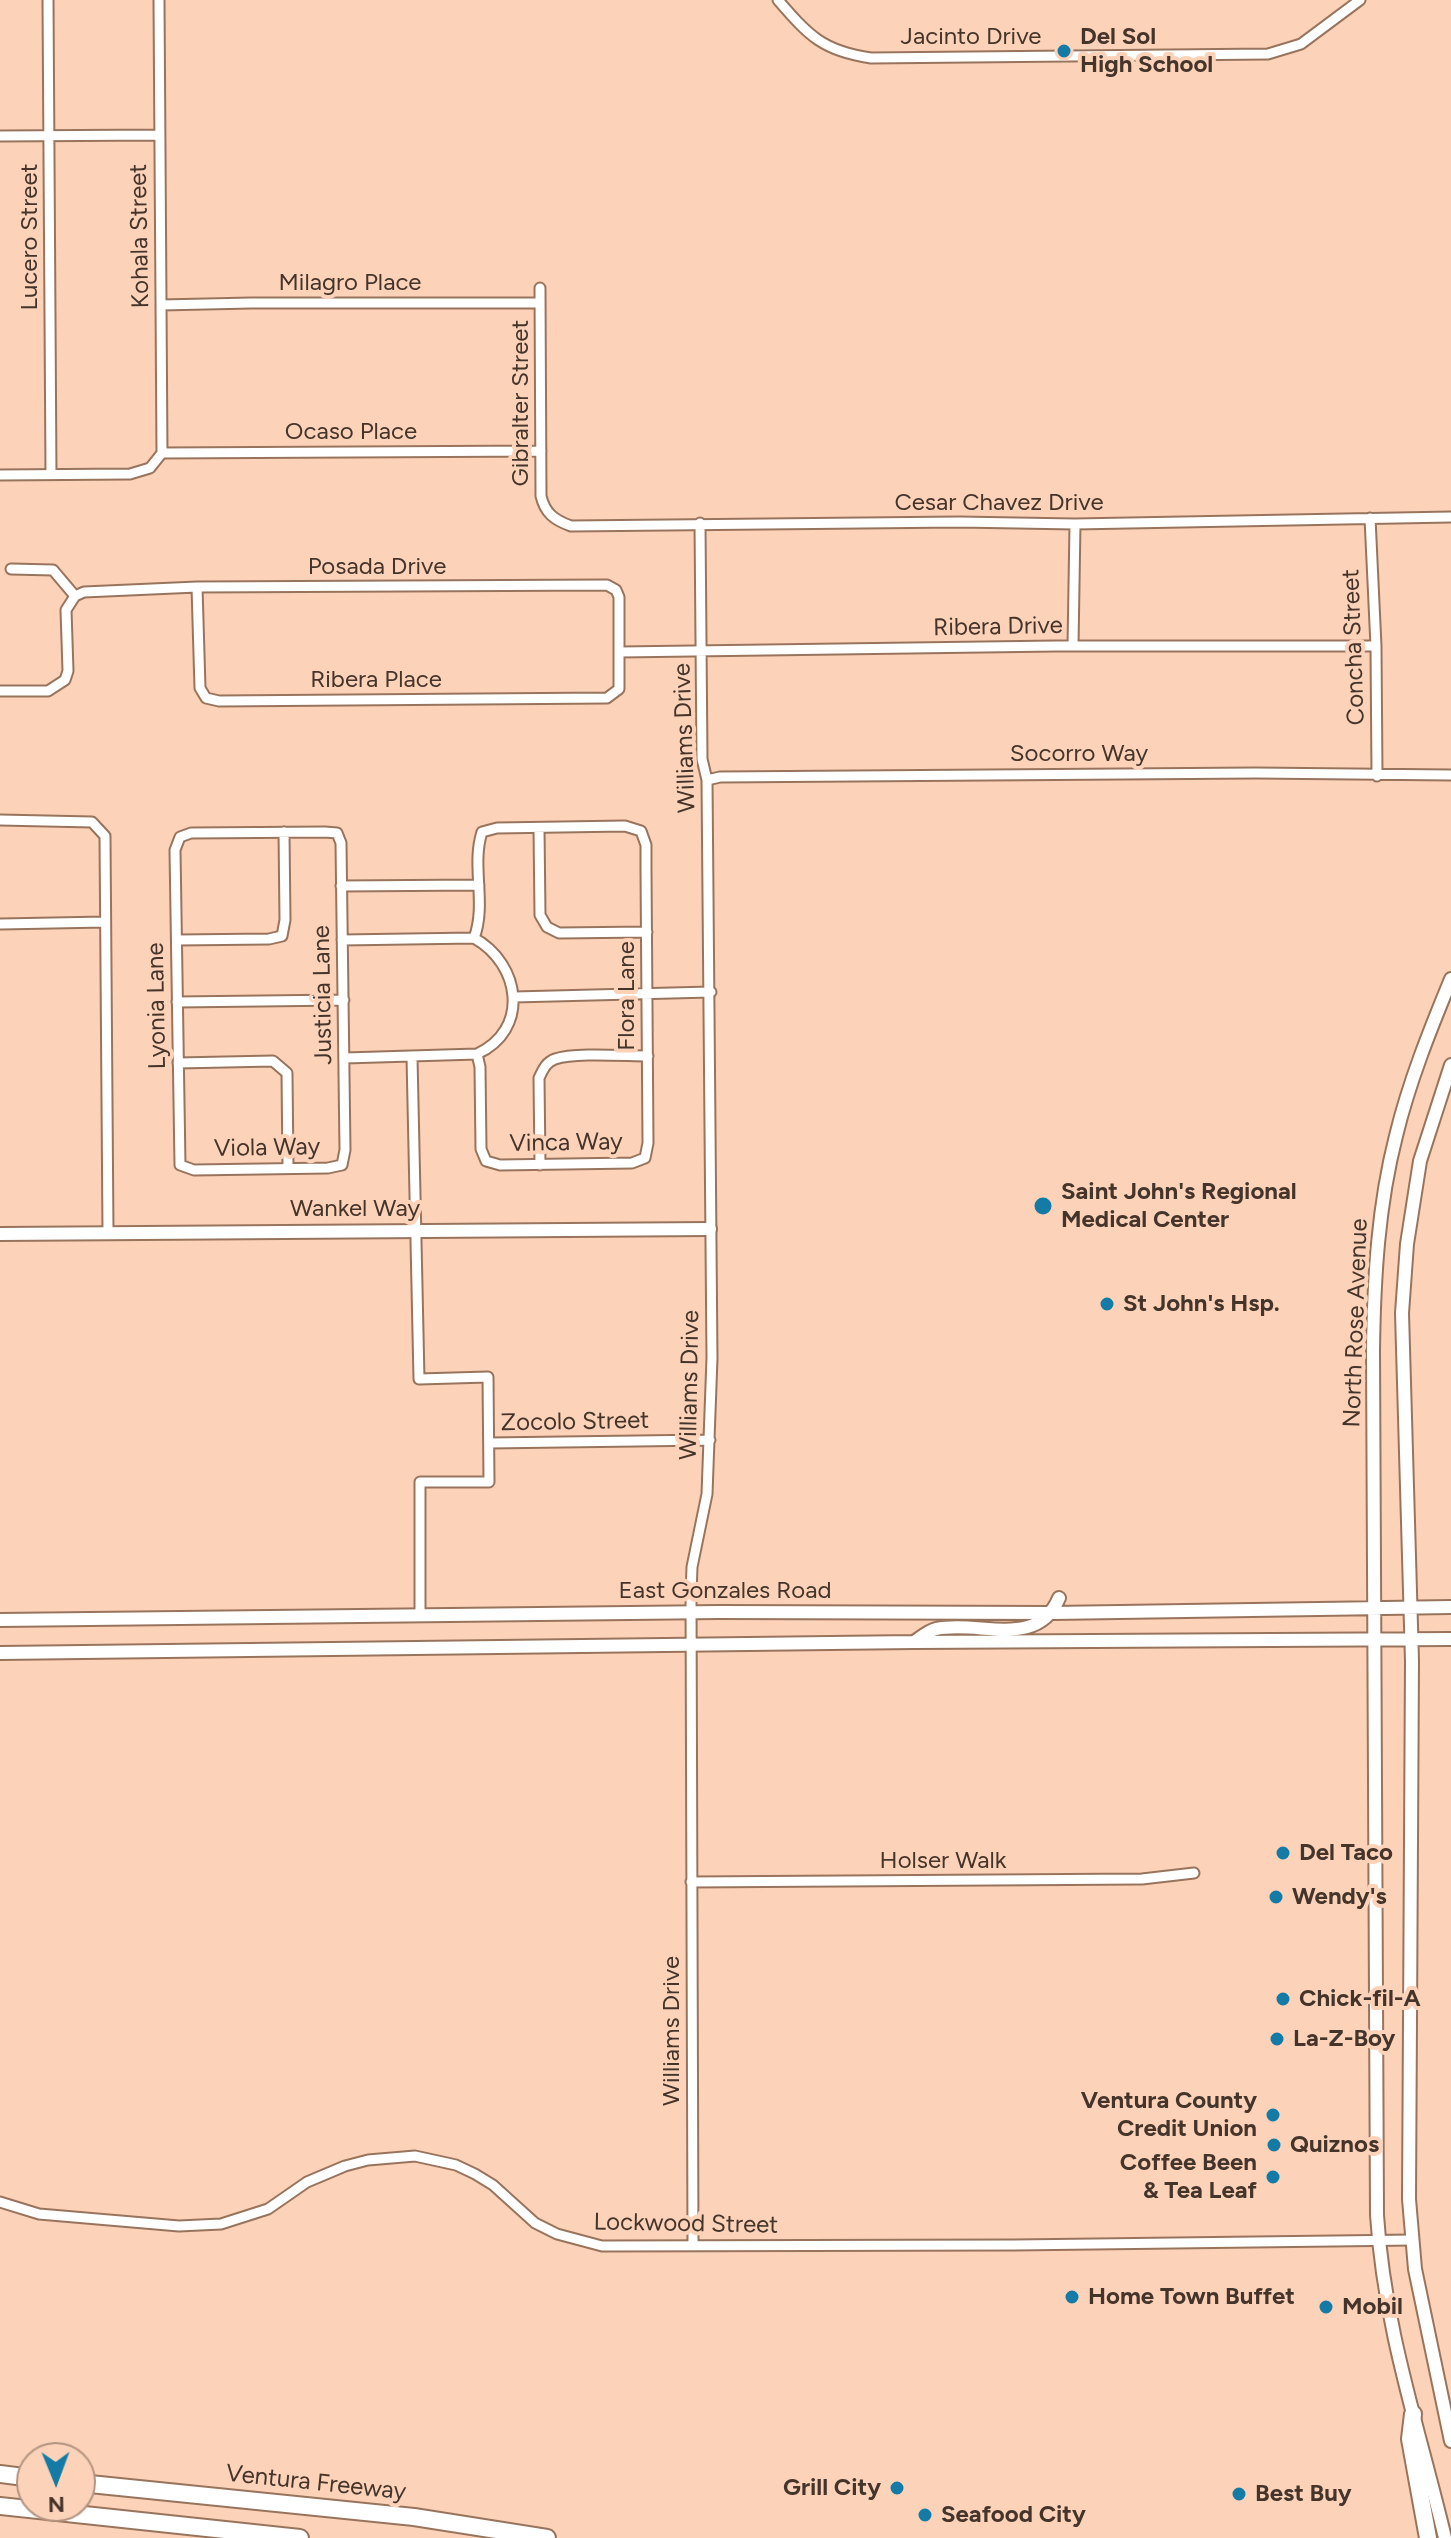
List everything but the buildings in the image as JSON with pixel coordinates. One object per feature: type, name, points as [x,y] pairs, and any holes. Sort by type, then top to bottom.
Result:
[{"type":"highway","points":[[1413,2414],[1410,2439],[1428,2538]]},
{"type":"highway","name":"Ventura Freeway","points":[[96,2485],[414,2517],[547,2538]]},
{"type":"highway","points":[[0,2506],[300,2538]]},
{"type":"main road","name":"North Rose Avenue","points":[[1378,2242],[1374,1974],[1373,1350],[1376,1259],[1396,1137],[1419,1063],[1451,979]]},
{"type":"main road","name":"North Rose Avenue","points":[[1413,2240],[1409,2199],[1412,1661],[1403,1280],[1420,1161],[1451,1065]]},
{"type":"main road","name":"Wankel Way","points":[[0,1234],[710,1229]]},
{"type":"main road","points":[[914,1642],[934,1629],[1033,1628],[1053,1613],[1059,1598]]},
{"type":"main road","name":"East Gonzales Road","points":[[0,1620],[691,1613],[1053,1613],[1451,1607]]},
{"type":"main road","points":[[0,1653],[1451,1639]]},
{"type":"main road","points":[[1413,2240],[1415,2269],[1451,2441]]},
{"type":"main road","points":[[1378,2242],[1395,2348],[1445,2538]]},
{"type":"street","name":"Lucero Street","points":[[48,0],[51,474]]},
{"type":"street","name":"Kohala Street","points":[[159,0],[162,453]]},
{"type":"street","name":"Jacinto Drive","points":[[778,0],[804,31],[824,45],[847,54],[871,58],[1268,54],[1301,44],[1360,0]]},
{"type":"street","points":[[0,136],[159,135]]},
{"type":"street","name":"Gibralter Street","points":[[540,288],[541,496],[550,516]]},
{"type":"street","name":"Milagro Place","points":[[161,305],[540,303]]},
{"type":"street","name":"Ocaso Place","points":[[162,453],[541,451]]},
{"type":"street","points":[[0,475],[130,474],[150,468],[162,453]]},
{"type":"street","name":"Cesar Chavez Drive","points":[[550,516],[571,526],[700,523],[1075,524],[1451,517]]},
{"type":"street","name":"Concha Street","points":[[1370,518],[1376,646],[1377,776]]},
{"type":"street","name":"Williams Drive","points":[[693,2246],[691,1613],[692,1567],[706,1505],[712,1358],[711,992],[707,780],[702,759],[700,523]]},
{"type":"street","points":[[1073,646],[1075,524]]},
{"type":"street","points":[[0,691],[48,691],[65,680],[68,671],[66,610],[75,596],[53,570],[11,569]]},
{"type":"street","name":"Posada Drive","points":[[75,596],[84,592],[197,587],[607,585],[616,590],[619,597],[620,652]]},
{"type":"street","name":"Ribera Place","points":[[197,587],[200,688],[206,698],[219,701],[607,698],[619,689],[620,652]]},
{"type":"street","name":"Ribera Drive","points":[[620,652],[1073,646],[1376,646]]},
{"type":"street","name":"Socorro Way","points":[[707,780],[720,777],[1256,773],[1451,775]]},
{"type":"street","points":[[0,820],[92,822],[105,836],[108,1233]]},
{"type":"street","name":"Flora Lane","points":[[539,828],[625,826],[639,831],[646,845],[648,1143],[645,1158],[641,1159]]},
{"type":"street","points":[[474,938],[480,923],[478,844],[482,832],[539,828],[540,915],[547,927],[559,933],[647,932]]},
{"type":"street","points":[[177,940],[269,939],[282,936],[285,920],[284,832]]},
{"type":"street","name":"Justicia Lane","points":[[284,832],[335,833],[341,843],[345,1058],[343,1158]]},
{"type":"street","name":"Lyonia Lane","points":[[187,1168],[180,1165],[175,850],[180,837],[191,833],[284,832]]},
{"type":"street","points":[[341,886],[479,885]]},
{"type":"street","points":[[1,924],[105,922]]},
{"type":"street","points":[[342,940],[474,938],[487,945],[502,962],[512,982],[514,997],[504,1031],[490,1048],[477,1054],[345,1058]]},
{"type":"street","points":[[514,997],[711,992]]},
{"type":"street","points":[[177,1002],[344,1000]]},
{"type":"street","name":"Vinca Way","points":[[477,1054],[480,1067],[481,1149],[486,1161],[500,1165],[540,1165],[632,1163],[641,1159]]},
{"type":"street","points":[[540,1165],[539,1078],[545,1066],[555,1059],[573,1057],[648,1056]]},
{"type":"street","points":[[412,1057],[419,1379],[488,1377],[489,1443],[489,1482],[420,1482],[420,1615]]},
{"type":"street","points":[[178,1063],[273,1061],[287,1073],[288,1168]]},
{"type":"street","name":"Viola Way","points":[[187,1168],[328,1168],[342,1165],[343,1158]]},
{"type":"street","name":"Zocolo Street","points":[[489,1443],[710,1440]]},
{"type":"street","name":"Holser Walk","points":[[691,1882],[1142,1879],[1194,1873]]},
{"type":"street","name":"Lockwood Street","points":[[0,2202],[39,2214],[179,2226],[221,2224],[268,2209],[307,2182],[345,2166],[368,2160],[415,2156],[456,2165],[475,2174],[493,2185],[535,2223],[579,2241],[602,2246],[1413,2240]]},
{"type":"place","name":"Del Sol High School","points":[[1064,51]]},
{"type":"place","name":"Saint John's Regional Medical Center","points":[[1043,1206]]},
{"type":"place","name":"St John's Hsp.","points":[[1107,1304]]},
{"type":"place","name":"Del Taco","points":[[1283,1853]]},
{"type":"place","name":"Wendy's","points":[[1276,1897]]},
{"type":"place","name":"Chick-fil-A","points":[[1283,1999]]},
{"type":"place","name":"La-Z-Boy","points":[[1277,2039]]},
{"type":"place","name":"Ventura County Credit Union","points":[[1273,2115]]},
{"type":"place","name":"Quiznos","points":[[1274,2145]]},
{"type":"place","name":"Coffee Been & Tea Leaf","points":[[1273,2177]]},
{"type":"place","name":"Home Town Buffet","points":[[1072,2297]]},
{"type":"place","name":"Mobil","points":[[1326,2307]]},
{"type":"place","name":"Grill City","points":[[897,2488]]},
{"type":"place","name":"Best Buy","points":[[1239,2494]]},
{"type":"place","name":"Seafood City","points":[[925,2515]]}]
